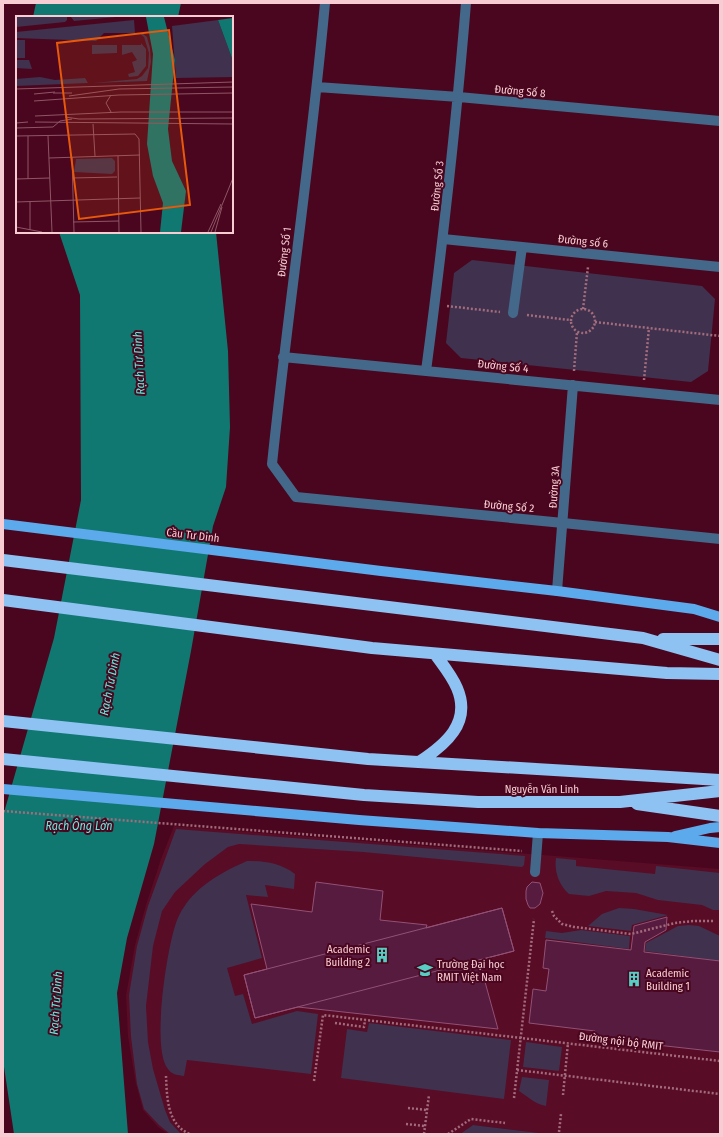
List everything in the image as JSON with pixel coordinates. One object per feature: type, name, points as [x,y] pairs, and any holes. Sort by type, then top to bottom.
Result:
[{"type":"highway","points":[[3,560],[643,638],[679,640],[720,639]]},
{"type":"highway","points":[[3,600],[372,648],[666,673],[720,674]]},
{"type":"highway","points":[[643,638],[720,660]]},
{"type":"highway","points":[[419,762],[434,752],[446,741],[456,730],[460,717],[461,702],[457,688],[435,654]]},
{"type":"highway","name":"Nguyễn Văn Linh","points":[[3,721],[368,759],[720,780]]},
{"type":"highway","name":"Nguyễn Văn Linh","points":[[3,759],[364,796],[478,802],[620,802],[720,791]]},
{"type":"highway","points":[[620,802],[720,816]]},
{"type":"main road","name":"Cầu Tư Dinh","points":[[3,524],[381,571],[557,591]]},
{"type":"main road","points":[[557,591],[694,609],[720,617]]},
{"type":"main road","points":[[3,789],[359,820],[538,833],[668,838],[720,843]]},
{"type":"main road","points":[[668,838],[720,827]]},
{"type":"street","name":"Đường Số 1","points":[[296,497],[272,464],[283,357],[317,87],[325,3]]},
{"type":"street","name":"Đường Số 3","points":[[426,371],[459,97],[466,3]]},
{"type":"street","name":"Đường Số 8","points":[[317,87],[459,97],[720,121]]},
{"type":"street","name":"Đường số 6","points":[[443,239],[720,266]]},
{"type":"street","points":[[513,313],[522,247]]},
{"type":"street","name":"Đường Số 4","points":[[283,357],[643,392],[720,397]]},
{"type":"street","name":"Đường 3A","points":[[557,591],[573,385]]},
{"type":"street","name":"Đường Số 2","points":[[296,497],[720,539]]},
{"type":"street","points":[[536,872],[538,833]]},
{"type":"path","points":[[583,308],[590,254]]},
{"type":"path","points":[[583,308],[593,314],[595,322],[594,326],[585,333],[577,332],[572,326],[570,318],[575,311],[583,308]]},
{"type":"path","points":[[595,322],[720,336]]},
{"type":"path","points":[[643,392],[649,328]]},
{"type":"path","points":[[573,385],[577,332]]},
{"type":"path","points":[[3,811],[162,822],[537,852]]},
{"type":"path","points":[[552,911],[554,916],[562,924],[574,927],[631,934],[675,923],[715,921]]},
{"type":"path","points":[[514,1098],[534,919]]},
{"type":"path","name":"Đường nội bộ RMIT","points":[[314,1081],[323,1014],[720,1061]]},
{"type":"path","points":[[335,1024],[364,1027],[365,1020]]},
{"type":"path","points":[[563,1095],[568,1043]]},
{"type":"path","points":[[517,1070],[720,1094]]},
{"type":"path","points":[[166,1076],[167,1099],[172,1116],[183,1131],[190,1134]]},
{"type":"path","points":[[424,1134],[429,1095]]},
{"type":"path","points":[[408,1108],[427,1110]]},
{"type":"path","points":[[559,1132],[561,1114]]},
{"type":"path","points":[[448,1134],[471,1119],[505,1123]]},
{"type":"path","points":[[406,1124],[425,1126]]},
{"type":"shaded area","points":[[472,260],[702,286],[715,299],[708,371],[691,382],[461,358],[446,343],[454,273]]},
{"type":"shaded area","name":"Trường Đại học RMIT Việt Nam","points":[[174,826],[720,869],[720,1134],[548,1134],[473,1125],[460,1134],[168,1134],[158,1127],[143,1110],[136,1084],[128,1037],[126,995],[135,945],[146,905],[161,859]]},
{"type":"shaded area","points":[[176,829],[525,856],[524,865],[522,867],[363,852],[239,844],[228,847],[205,864],[175,892],[162,911],[153,946],[146,1006],[148,1042],[153,1069],[165,1110],[170,1122],[181,1134],[170,1134],[144,1109],[137,1084],[131,1037],[129,995],[137,946],[148,906]]},
{"type":"shaded area","points":[[556,858],[576,860],[576,866],[655,874],[656,866],[720,873],[720,910],[713,910],[702,905],[658,900],[636,893],[606,891],[589,896],[569,894],[562,887],[558,878]]},
{"type":"shaded area","points":[[247,861],[260,861],[284,867],[295,874],[294,889],[265,885],[268,897],[246,895],[262,958],[227,968],[235,996],[243,994],[252,1024],[297,1011],[318,1014],[311,1074],[187,1060],[184,1076],[175,1074],[168,1069],[163,1058],[161,1021],[165,975],[172,936],[176,923],[190,899],[204,885],[229,869]]},
{"type":"shaded area","points":[[619,908],[668,915],[632,925],[631,931],[588,926],[602,914]]},
{"type":"shaded area","points":[[678,926],[699,926],[720,936],[720,961],[645,951],[646,943]]},
{"type":"shaded area","points":[[581,930],[630,936],[629,949],[545,938],[546,931],[562,933]]},
{"type":"shaded area","points":[[369,1023],[511,1040],[504,1099],[341,1078],[347,1029],[367,1032]]},
{"type":"shaded area","points":[[526,1042],[562,1047],[559,1071],[523,1067]]},
{"type":"shaded area","points":[[522,1077],[549,1080],[546,1106],[535,1102],[519,1091]]},
{"type":"shaded area","points":[[473,1125],[548,1134],[460,1134]]},
{"type":"water","points":[[36,3],[181,3],[178,16],[33,16]]},
{"type":"water","name":"Rạch Ông Lớn","points":[[59,233],[216,233],[228,351],[230,427],[226,487],[213,526],[154,844],[127,938],[117,993],[128,1134],[14,1134],[3,1060],[3,816],[54,638],[81,500],[80,295]]},
{"type":"building","name":"Academic Building 2","points":[[316,882],[383,891],[380,920],[427,925],[426,928],[502,908],[514,951],[479,960],[498,1029],[298,1007],[255,1018],[244,975],[267,969],[251,904],[312,912]]},
{"type":"building","points":[[532,882],[540,883],[543,893],[540,904],[535,908],[530,908],[526,899],[527,887]]},
{"type":"building","points":[[502,908],[514,951],[255,1018],[244,975]]},
{"type":"building","name":"Academic Building 1","points":[[667,917],[666,930],[645,942],[644,952],[720,961],[720,1052],[594,1038],[595,1031],[529,1023],[533,989],[546,991],[549,969],[543,968],[546,940],[631,950],[634,926]]},
{"type":"place","name":"Academic Building 2","points":[[382,955]]},
{"type":"place","name":"Trường Đại học RMIT Việt Nam","points":[[425,970]]},
{"type":"place","name":"Academic Building 1","points":[[634,979]]},
{"type":"water label","name":"Rạch Tư Dinh","points":[[139,363]]},
{"type":"water label","name":"Rạch Tư Dinh","points":[[110,684]]},
{"type":"water label","name":"Rạch Tư Dinh","points":[[56,1003]]}]
